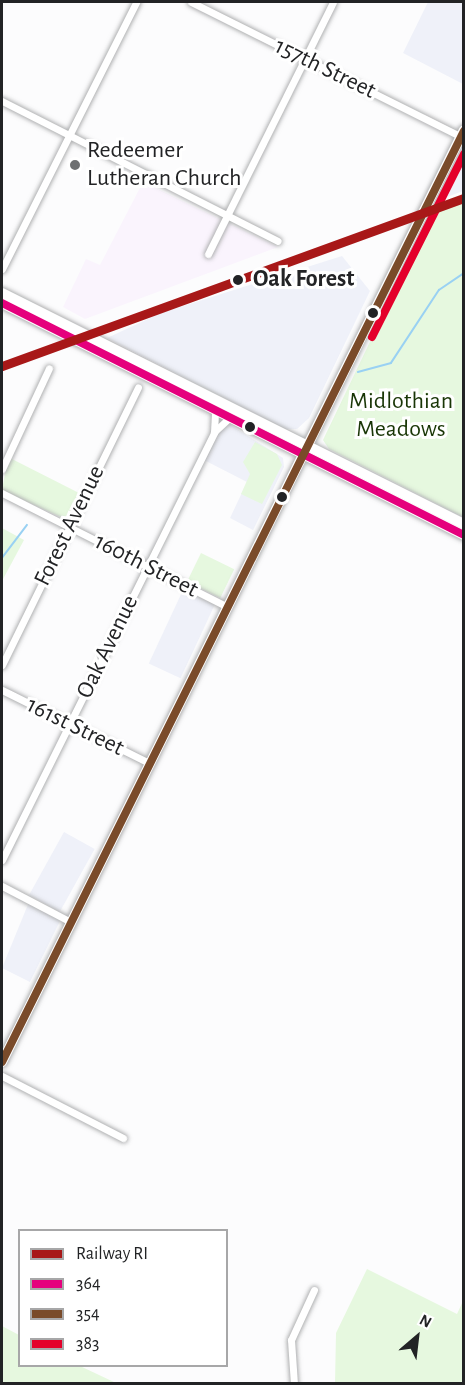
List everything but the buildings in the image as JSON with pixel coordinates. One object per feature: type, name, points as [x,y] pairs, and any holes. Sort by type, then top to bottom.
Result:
[{"type":"main road","points":[[2,1062],[462,133]]},
{"type":"main road","points":[[2,293],[464,524]]},
{"type":"main road","points":[[2,303],[227,420],[464,535]]},
{"type":"street","points":[[2,269],[136,2]]},
{"type":"street","name":"157th Street","points":[[191,2],[304,59],[462,133]]},
{"type":"street","points":[[208,254],[333,2]]},
{"type":"street","points":[[2,101],[278,241]]},
{"type":"street","points":[[2,468],[49,368]]},
{"type":"street","name":"Forest Avenue","points":[[2,665],[138,387]]},
{"type":"street","name":"Oak Avenue","points":[[214,432],[215,413]]},
{"type":"street","name":"Oak Avenue","points":[[2,860],[214,432],[227,420]]},
{"type":"street","name":"160th Street","points":[[2,493],[226,606]]},
{"type":"street","name":"161st Street","points":[[2,690],[149,763]]},
{"type":"street","points":[[2,886],[71,922]]},
{"type":"street","points":[[2,1076],[123,1138]]},
{"type":"street","points":[[294,1383],[291,1340],[314,1290]]},
{"type":"shaded area","points":[[428,2],[463,2],[463,84],[403,53]]},
{"type":"shaded area","points":[[463,143],[463,191],[431,203]]},
{"type":"shaded area","points":[[143,182],[278,247],[85,319],[63,307],[86,259],[100,265]]},
{"type":"shaded area","points":[[342,256],[370,291],[309,418],[297,429],[285,429],[107,338],[161,313]]},
{"type":"shaded area","points":[[224,421],[283,458],[284,467],[253,530],[230,518],[247,482],[204,460]]},
{"type":"shaded area","points":[[183,590],[215,605],[180,678],[149,663]]},
{"type":"shaded area","points":[[64,832],[95,849],[60,912],[29,895]]},
{"type":"shaded area","points":[[29,902],[61,919],[30,982],[2,968]]},
{"type":"green space","name":"Midlothian Meadows","points":[[464,202],[463,517],[329,449],[323,440],[431,214]]},
{"type":"green space","points":[[255,442],[277,454],[282,465],[262,504],[241,494],[250,474],[243,462]]},
{"type":"green space","points":[[8,457],[81,494],[67,520],[2,490]]},
{"type":"green space","points":[[2,528],[24,540],[2,581]]},
{"type":"green space","points":[[201,553],[234,569],[220,598],[187,582]]},
{"type":"green space","points":[[367,1269],[457,1314],[463,1301],[463,1383],[335,1383],[336,1333]]},
{"type":"green space","points":[[2,1326],[18,1334],[18,1367],[82,1367],[116,1383],[2,1383]]},
{"type":"waterway","points":[[358,372],[391,363],[439,290],[464,273]]},
{"type":"waterway","points":[[2,558],[27,525]]},
{"type":"rail line","name":"RI","points":[[2,366],[464,198]]},
{"type":"transit line","name":"354","points":[[2,1062],[464,131]]},
{"type":"transit line","name":"383","points":[[372,337],[464,154]]},
{"type":"transit line","name":"364","points":[[2,303],[464,535]]},
{"type":"place","name":"Redeemer Lutheran Church","points":[[75,165]]},
{"type":"place","name":"Oak Forest","points":[[238,280]]}]
